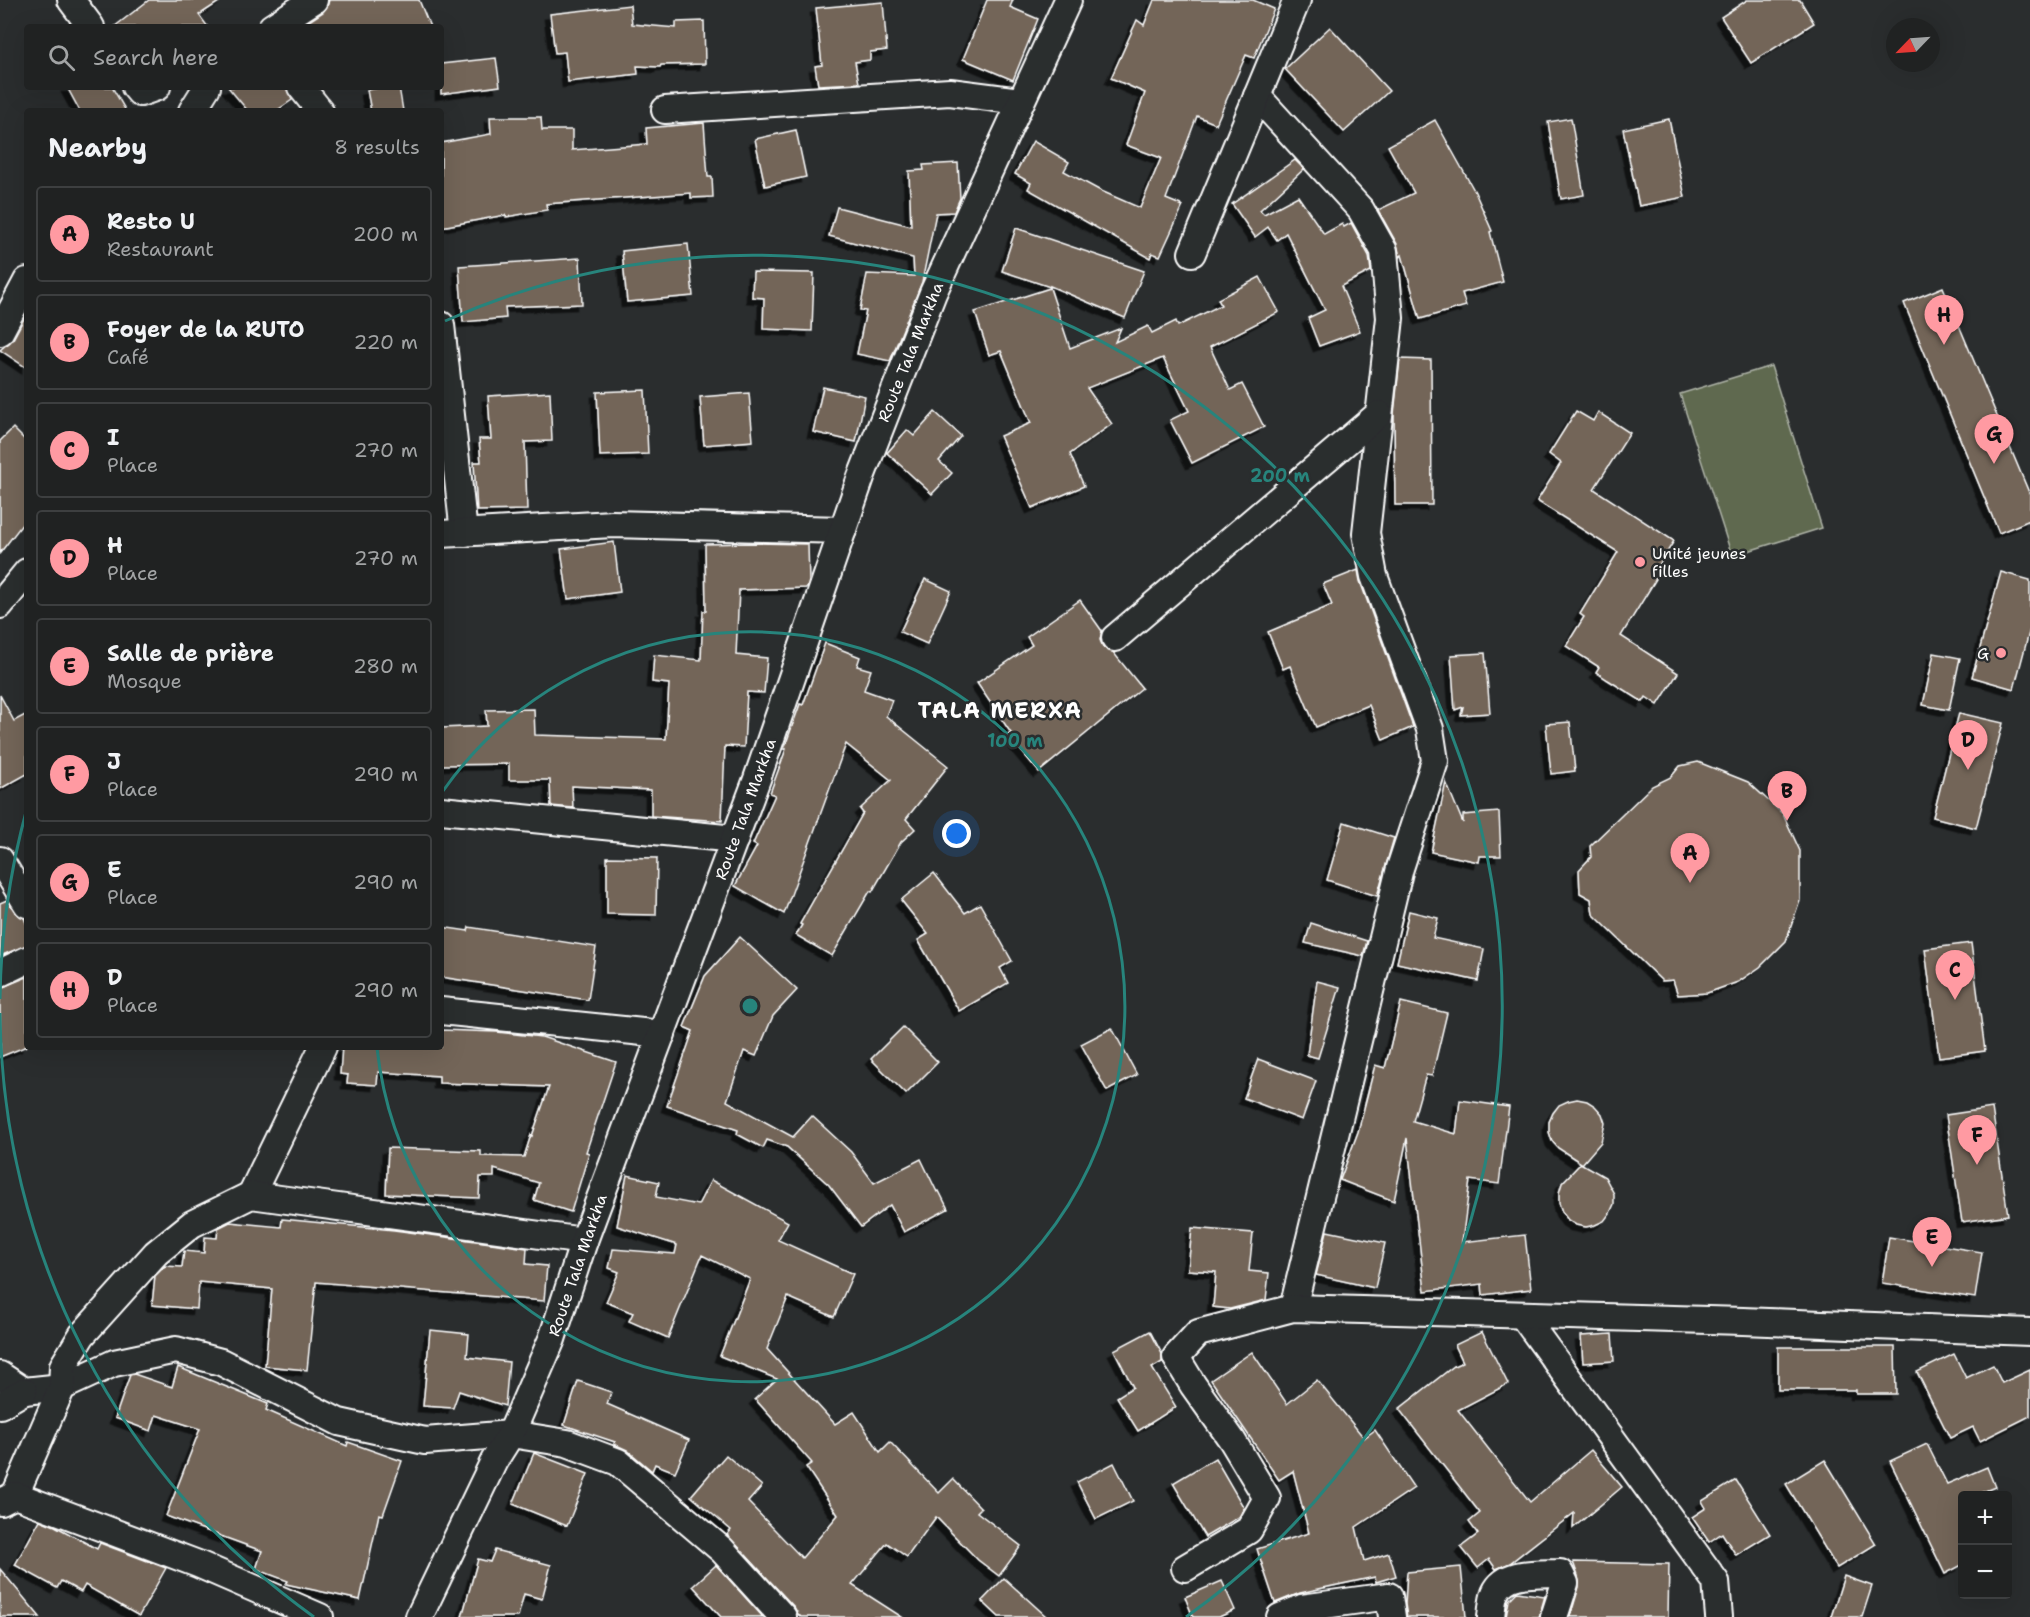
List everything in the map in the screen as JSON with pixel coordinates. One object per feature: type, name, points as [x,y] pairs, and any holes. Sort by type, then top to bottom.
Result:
[{"type":"street","points":[[71,0],[89,24]]},
{"type":"street","points":[[277,24],[314,0]]},
{"type":"street","name":"Route Tala Markha","points":[[418,1617],[494,1461],[511,1434],[552,1339],[584,1241],[735,840],[861,477],[933,293],[1068,0]]},
{"type":"street","points":[[1192,253],[1297,0]]},
{"type":"street","points":[[194,108],[205,90]]},
{"type":"street","points":[[303,90],[318,108]]},
{"type":"street","points":[[665,110],[950,92],[1020,101]]},
{"type":"street","points":[[1257,96],[1361,210],[1384,250],[1390,318],[1366,533],[1374,576],[1430,729],[1435,761],[1400,868],[1293,1308]]},
{"type":"street","points":[[0,332],[24,287]]},
{"type":"street","points":[[444,382],[452,533],[612,524],[843,530]]},
{"type":"street","points":[[1115,638],[1379,414]]},
{"type":"street","points":[[0,605],[24,576]]},
{"type":"street","points":[[444,810],[735,840]]},
{"type":"street","points":[[0,860],[24,899]]},
{"type":"street","points":[[0,973],[24,961]]},
{"type":"street","points":[[444,1011],[662,1034]]},
{"type":"street","points":[[252,1195],[322,1050]]},
{"type":"street","points":[[320,1617],[198,1564],[8,1499],[62,1387],[63,1366],[82,1335],[156,1253],[192,1224],[252,1195],[584,1241]]},
{"type":"street","points":[[1185,1568],[1249,1530],[1268,1498],[1176,1357],[1198,1333],[1293,1308],[2030,1332]]},
{"type":"street","points":[[1523,1316],[1716,1582],[1719,1617]]},
{"type":"street","points":[[0,1405],[24,1391],[62,1387],[114,1363],[176,1350],[220,1362],[339,1422],[425,1441],[511,1434],[567,1443],[618,1462],[722,1550],[783,1617]]},
{"type":"street","points":[[0,1375],[24,1391]]},
{"type":"street","points":[[1491,1617],[1495,1594],[1504,1580],[1519,1575],[1560,1573],[1565,1583],[1554,1617]]},
{"type":"street","points":[[1280,1617],[1302,1608],[1389,1596],[1392,1617]]},
{"type":"green space","points":[[1771,366],[1822,528],[1732,556],[1680,394]]},
{"type":"building","points":[[149,0],[222,0],[199,15],[206,24],[118,24]]},
{"type":"building","points":[[329,0],[419,0],[429,24],[305,24],[327,7]]},
{"type":"building","points":[[987,0],[1013,0],[1010,7],[1038,19],[1013,80],[963,59]]},
{"type":"building","points":[[1154,0],[1253,0],[1274,9],[1254,58],[1246,55],[1216,124],[1197,116],[1166,199],[1183,206],[1160,256],[1152,253],[1150,258],[1028,189],[1031,183],[1015,174],[1033,141],[1069,162],[1064,171],[1140,208],[1161,158],[1126,145],[1145,93],[1111,78],[1137,20],[1144,25]]},
{"type":"building","points":[[1747,0],[1800,0],[1814,23],[1751,63],[1721,17]]},
{"type":"building","points":[[883,2],[887,50],[870,52],[870,60],[855,62],[859,83],[818,85],[815,66],[822,65],[816,8]]},
{"type":"building","points":[[630,5],[632,24],[676,28],[676,22],[704,21],[705,64],[637,66],[638,74],[568,82],[565,52],[555,53],[550,14]]},
{"type":"building","points":[[1330,27],[1389,91],[1344,132],[1285,69]]},
{"type":"building","points":[[496,58],[500,86],[441,94],[441,90],[444,90],[444,64]]},
{"type":"building","points":[[69,90],[114,90],[124,108],[78,108]]},
{"type":"building","points":[[230,90],[287,90],[292,100],[280,108],[246,108]]},
{"type":"building","points":[[367,90],[400,90],[402,108],[370,108]]},
{"type":"building","points":[[490,117],[541,117],[542,130],[572,130],[572,150],[647,144],[646,128],[704,123],[708,177],[712,177],[713,197],[691,198],[691,193],[546,204],[547,210],[444,226],[444,142],[491,134]]},
{"type":"building","points":[[1571,118],[1584,195],[1561,199],[1548,122]]},
{"type":"building","points":[[1669,119],[1685,197],[1639,206],[1623,129]]},
{"type":"building","points":[[1435,120],[1475,192],[1492,231],[1490,232],[1503,282],[1462,293],[1466,306],[1420,319],[1402,255],[1400,257],[1397,244],[1378,210],[1414,193],[1388,146]]},
{"type":"building","points":[[796,130],[806,177],[765,186],[755,139]]},
{"type":"building","points":[[1295,160],[1304,169],[1260,210],[1264,214],[1298,196],[1324,234],[1342,224],[1344,227],[1351,223],[1369,256],[1371,271],[1341,286],[1360,331],[1319,346],[1308,318],[1325,310],[1286,233],[1277,240],[1268,227],[1255,237],[1232,204]]},
{"type":"building","points":[[958,163],[960,198],[954,212],[936,213],[922,282],[890,361],[857,354],[866,311],[860,310],[867,274],[914,276],[913,258],[829,236],[837,207],[911,226],[909,171],[924,170],[923,165]]},
{"type":"building","points":[[1016,228],[1144,271],[1125,318],[1050,286],[1002,271]]},
{"type":"building","points":[[688,244],[693,296],[627,302],[622,251]]},
{"type":"building","points":[[580,258],[582,304],[505,307],[506,318],[463,322],[459,266]]},
{"type":"building","points":[[753,272],[814,273],[812,331],[763,329],[764,298],[752,297]]},
{"type":"building","points":[[1260,277],[1279,312],[1210,347],[1230,390],[1242,384],[1264,427],[1192,463],[1170,420],[1189,411],[1163,358],[1087,388],[1112,424],[1070,454],[1084,486],[1032,508],[1000,436],[1031,423],[1001,351],[989,355],[975,312],[1050,288],[1070,348],[1121,328],[1115,342],[1148,326],[1152,333],[1176,321],[1178,326],[1221,305],[1218,299]]},
{"type":"building","points":[[1943,287],[2030,495],[2030,520],[1999,533],[1904,303]]},
{"type":"building","points":[[24,319],[24,366],[0,350],[13,339]]},
{"type":"building","points":[[1400,359],[1431,360],[1432,505],[1395,505],[1394,414]]},
{"type":"building","points":[[823,387],[865,396],[856,442],[813,432]]},
{"type":"building","points":[[645,390],[648,454],[600,456],[597,392]]},
{"type":"building","points":[[550,392],[552,441],[525,442],[527,510],[477,511],[474,462],[481,462],[479,439],[491,439],[488,396]]},
{"type":"building","points":[[749,393],[753,441],[704,445],[700,397]]},
{"type":"building","name":"Unité jeunes filles","points":[[1576,411],[1593,421],[1598,412],[1630,433],[1594,489],[1674,541],[1652,576],[1656,579],[1621,636],[1678,673],[1658,705],[1646,697],[1643,702],[1608,680],[1596,672],[1599,667],[1566,646],[1584,617],[1580,614],[1618,552],[1537,501],[1561,463],[1549,454]]},
{"type":"building","points":[[935,412],[961,436],[939,461],[952,473],[932,494],[887,453],[907,430],[914,436]]},
{"type":"building","points":[[13,428],[24,439],[24,522],[0,553],[0,441]]},
{"type":"building","points":[[614,542],[620,592],[568,599],[561,549]]},
{"type":"building","points":[[705,544],[808,544],[809,581],[807,588],[739,590],[736,655],[767,658],[764,693],[747,692],[744,747],[725,746],[722,821],[651,816],[651,790],[572,786],[573,808],[551,806],[550,780],[509,780],[509,764],[444,765],[444,728],[487,726],[486,710],[534,709],[535,735],[666,739],[669,684],[652,682],[654,655],[701,660],[703,611],[706,611]]},
{"type":"building","points":[[1358,570],[1413,727],[1383,740],[1369,705],[1316,727],[1290,666],[1283,669],[1268,632],[1332,605],[1323,584]]},
{"type":"building","name":"G","points":[[2001,572],[2030,580],[2030,629],[2014,689],[1972,677]]},
{"type":"building","points":[[925,579],[951,591],[927,644],[900,632]]},
{"type":"building","points":[[1080,600],[1102,631],[1100,640],[1103,647],[1113,652],[1142,688],[1039,772],[1008,735],[1011,733],[977,683],[1032,645],[1027,637]]},
{"type":"building","points":[[825,643],[860,657],[857,666],[871,670],[864,690],[892,700],[886,716],[948,766],[906,819],[915,829],[901,842],[832,956],[796,935],[863,813],[860,809],[891,780],[846,744],[784,914],[735,886],[757,846],[753,844],[775,795],[770,793],[786,749],[784,749],[800,704],[803,705]]},
{"type":"building","points":[[1485,653],[1490,713],[1461,715],[1463,707],[1455,710],[1451,655]]},
{"type":"building","points":[[1934,653],[1960,658],[1949,710],[1923,705]]},
{"type":"building","points":[[0,695],[14,721],[24,716],[24,776],[0,789]]},
{"type":"building","points":[[1959,713],[2003,723],[1976,828],[1933,817]]},
{"type":"building","points":[[1570,722],[1575,771],[1551,774],[1546,724]]},
{"type":"building","points":[[1698,762],[1748,782],[1783,814],[1800,851],[1800,900],[1786,941],[1760,967],[1738,982],[1707,993],[1678,995],[1673,980],[1662,981],[1593,914],[1591,899],[1580,893],[1579,870],[1591,857],[1590,846],[1652,786],[1671,777],[1680,766]]},
{"type":"building","points":[[1446,782],[1463,823],[1463,815],[1499,812],[1501,856],[1480,856],[1479,862],[1431,852]]},
{"type":"building","points":[[1344,822],[1394,838],[1377,896],[1327,880]]},
{"type":"building","points":[[607,857],[657,858],[656,915],[607,914]]},
{"type":"building","points":[[934,873],[965,913],[980,904],[1012,961],[1000,968],[1008,983],[959,1011],[918,940],[928,934],[901,900]]},
{"type":"building","points":[[7,900],[15,912],[24,918],[24,946],[0,956],[0,903]]},
{"type":"building","points":[[1409,911],[1438,918],[1433,938],[1484,949],[1478,981],[1397,963]]},
{"type":"building","points":[[1311,923],[1367,941],[1363,956],[1305,943]]},
{"type":"building","points":[[444,927],[468,931],[469,927],[596,947],[588,1000],[444,977]]},
{"type":"building","points":[[740,937],[797,990],[773,1016],[756,1056],[744,1051],[727,1101],[793,1137],[812,1116],[851,1152],[874,1183],[921,1159],[948,1209],[904,1232],[890,1205],[861,1227],[829,1185],[787,1147],[767,1140],[763,1148],[737,1134],[738,1130],[667,1106],[693,1031],[684,1027],[705,976]]},
{"type":"building","points":[[1971,943],[1985,1051],[1939,1057],[1925,949]]},
{"type":"building","points":[[24,978],[24,1047],[0,1057],[0,988]]},
{"type":"building","points":[[1317,981],[1340,987],[1318,1058],[1307,1055]]},
{"type":"building","points":[[1401,1002],[1447,1013],[1432,1076],[1426,1075],[1413,1121],[1456,1134],[1460,1100],[1509,1107],[1499,1184],[1470,1180],[1462,1242],[1525,1235],[1531,1289],[1483,1295],[1482,1284],[1425,1291],[1407,1138],[1394,1201],[1340,1180],[1358,1132],[1375,1065],[1385,1068]]},
{"type":"building","points":[[903,1027],[938,1062],[906,1094],[871,1059]]},
{"type":"building","points":[[1112,1028],[1137,1075],[1107,1091],[1081,1044]]},
{"type":"building","points":[[444,1030],[497,1032],[542,1037],[616,1062],[586,1152],[589,1153],[571,1212],[534,1200],[539,1183],[494,1169],[494,1177],[480,1177],[479,1198],[386,1194],[388,1148],[481,1151],[481,1156],[524,1157],[549,1087],[439,1083],[439,1076],[378,1072],[377,1085],[347,1083],[348,1075],[340,1074],[342,1050],[444,1050]]},
{"type":"building","points":[[1258,1059],[1316,1081],[1302,1120],[1244,1098]]},
{"type":"building","points":[[1577,1099],[1595,1106],[1602,1114],[1605,1123],[1601,1142],[1582,1164],[1605,1177],[1614,1194],[1614,1204],[1604,1221],[1586,1227],[1568,1220],[1559,1203],[1562,1183],[1581,1163],[1558,1148],[1549,1132],[1549,1122],[1559,1105]]},
{"type":"building","points":[[1992,1108],[2008,1215],[1962,1222],[1946,1115]]},
{"type":"building","points":[[627,1175],[659,1182],[656,1197],[698,1205],[711,1180],[788,1222],[778,1240],[853,1274],[834,1317],[788,1297],[767,1349],[835,1424],[854,1412],[880,1452],[890,1442],[939,1493],[953,1479],[981,1508],[977,1512],[1021,1546],[999,1576],[978,1560],[936,1517],[907,1557],[887,1543],[852,1585],[902,1617],[801,1617],[798,1614],[727,1535],[731,1530],[691,1496],[726,1455],[762,1486],[748,1502],[802,1558],[838,1515],[806,1467],[812,1463],[755,1399],[777,1379],[720,1356],[750,1279],[702,1255],[668,1338],[629,1321],[633,1313],[606,1302],[619,1272],[609,1268],[613,1249],[675,1254],[677,1245],[617,1226]]},
{"type":"building","points":[[282,1219],[394,1230],[527,1248],[526,1264],[547,1266],[544,1301],[316,1282],[307,1370],[265,1366],[272,1289],[199,1282],[197,1309],[152,1305],[155,1276],[165,1266],[182,1267],[184,1251],[204,1253],[205,1237],[217,1238],[218,1228],[230,1222],[281,1227]]},
{"type":"building","points":[[1192,1228],[1253,1233],[1249,1271],[1269,1273],[1266,1300],[1230,1309],[1213,1307],[1216,1272],[1188,1270]]},
{"type":"building","points":[[1327,1231],[1385,1243],[1375,1288],[1316,1275]]},
{"type":"building","points":[[1889,1237],[1982,1252],[1975,1298],[1882,1283]]},
{"type":"building","points":[[430,1330],[469,1334],[467,1357],[509,1362],[505,1406],[459,1391],[453,1408],[423,1406]]},
{"type":"building","points":[[1150,1331],[1162,1354],[1162,1362],[1152,1368],[1176,1407],[1138,1431],[1117,1397],[1133,1387],[1114,1350]]},
{"type":"building","points":[[1482,1332],[1508,1384],[1458,1410],[1530,1502],[1591,1450],[1622,1487],[1573,1528],[1574,1513],[1510,1563],[1496,1569],[1489,1559],[1478,1568],[1461,1547],[1478,1534],[1469,1522],[1480,1513],[1399,1409],[1454,1366],[1463,1362],[1455,1345]]},
{"type":"building","points":[[1612,1334],[1614,1361],[1583,1363],[1581,1336]]},
{"type":"building","points":[[1778,1347],[1895,1347],[1896,1394],[1856,1394],[1856,1390],[1778,1390]]},
{"type":"building","points":[[1252,1352],[1287,1404],[1317,1380],[1364,1438],[1375,1430],[1414,1488],[1356,1527],[1364,1561],[1389,1553],[1396,1576],[1376,1582],[1375,1577],[1300,1593],[1275,1603],[1257,1549],[1309,1533],[1293,1471],[1279,1480],[1211,1380]]},
{"type":"building","points":[[1954,1354],[1966,1378],[1993,1365],[2002,1383],[2030,1370],[2030,1416],[1980,1441],[1973,1427],[1950,1438],[1917,1372]]},
{"type":"building","points":[[178,1367],[268,1404],[266,1410],[347,1446],[348,1442],[402,1461],[383,1515],[379,1514],[360,1600],[286,1584],[288,1581],[256,1569],[262,1551],[166,1516],[200,1429],[156,1415],[151,1431],[115,1418],[130,1375],[134,1374],[172,1387]]},
{"type":"building","points":[[578,1381],[611,1392],[607,1404],[689,1440],[675,1472],[655,1464],[652,1471],[627,1450],[614,1444],[615,1442],[564,1425]]},
{"type":"building","points":[[1927,1444],[1947,1484],[1987,1467],[1995,1487],[1985,1491],[1958,1491],[1958,1567],[1945,1574],[1890,1461]]},
{"type":"building","points":[[534,1453],[588,1474],[567,1526],[513,1504]]},
{"type":"building","points":[[1215,1458],[1244,1508],[1239,1517],[1205,1537],[1173,1483]]},
{"type":"building","points":[[1825,1460],[1876,1544],[1837,1568],[1786,1484]]},
{"type":"building","points":[[1114,1463],[1133,1501],[1096,1519],[1077,1482]]},
{"type":"building","points":[[1736,1480],[1770,1534],[1736,1555],[1722,1533],[1709,1542],[1692,1517],[1706,1508],[1702,1501]]},
{"type":"building","points":[[40,1520],[97,1549],[100,1543],[166,1568],[139,1616],[85,1585],[81,1592],[61,1581],[57,1588],[15,1565]]},
{"type":"building","points":[[495,1550],[551,1565],[542,1599],[524,1594],[518,1617],[462,1617],[478,1559],[490,1562]]},
{"type":"building","points":[[1573,1562],[1669,1564],[1668,1617],[1570,1617],[1579,1587]]},
{"type":"building","points":[[716,1565],[763,1617],[721,1617],[693,1586]]},
{"type":"building","points":[[1461,1567],[1466,1617],[1407,1617],[1405,1604],[1407,1572]]},
{"type":"building","points":[[0,1569],[40,1617],[0,1617]]},
{"type":"building","points":[[1844,1576],[1872,1586],[1862,1617],[1831,1617]]},
{"type":"building","points":[[1004,1578],[1047,1617],[999,1617],[982,1601]]},
{"type":"building","points":[[1222,1581],[1235,1610],[1219,1617],[1193,1617],[1185,1597]]},
{"type":"building","points":[[1517,1592],[1545,1596],[1539,1617],[1506,1617],[1509,1600]]},
{"type":"place","name":"D","points":[[1944,345]]},
{"type":"place","name":"E","points":[[1994,464]]},
{"type":"place","name":"Unité jeunes filles","points":[[1640,562]]},
{"type":"place","name":"G","points":[[2001,653]]},
{"type":"place","name":"H","points":[[1968,770]]},
{"type":"place","name":"Foyer de la RUTO","points":[[1787,821]]},
{"type":"place","name":"Resto U","points":[[1690,883]]},
{"type":"place","name":"I","points":[[1955,1000]]},
{"type":"place","name":"J","points":[[1977,1165]]},
{"type":"place","name":"Salle de prière","points":[[1932,1267]]},
{"type":"district","name":"TALA MERXA","points":[[1000,710]]}]
